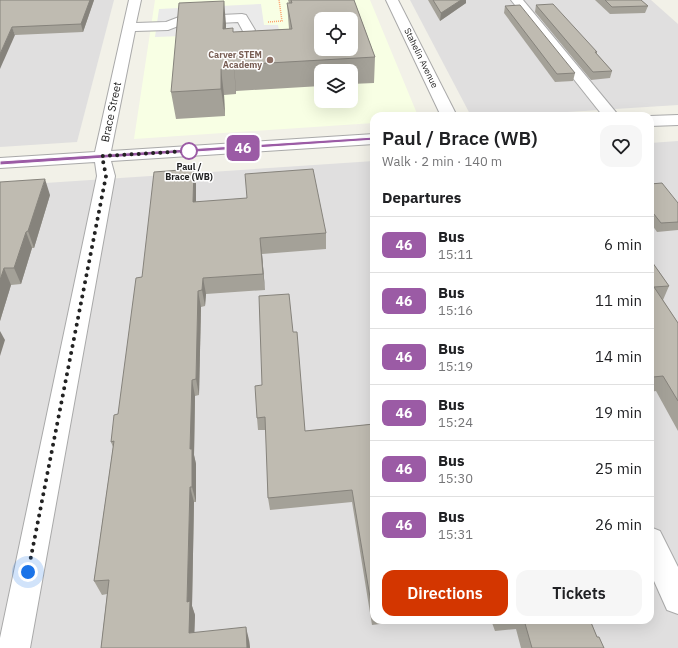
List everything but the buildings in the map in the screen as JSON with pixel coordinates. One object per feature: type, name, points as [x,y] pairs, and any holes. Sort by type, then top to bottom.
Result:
[{"type":"street","name":"Brace Street","points":[[14,648],[106,176],[102,156],[135,0]]},
{"type":"street","name":"Stahelin Avenue","points":[[392,0],[447,112]]},
{"type":"street","points":[[517,0],[608,112]]},
{"type":"street","points":[[129,27],[168,26],[179,21],[242,18],[249,30]]},
{"type":"street","points":[[654,121],[678,120]]},
{"type":"street","points":[[0,163],[370,139]]},
{"type":"street","points":[[654,548],[678,599]]},
{"type":"shaded area","points":[[0,0],[114,0],[77,142],[0,147]]},
{"type":"shaded area","name":"Carver STEM Academy","points":[[155,0],[370,0],[416,112],[370,112],[370,123],[134,139]]},
{"type":"shaded area","points":[[410,0],[651,0],[678,24],[678,105],[567,112],[469,112]]},
{"type":"shaded area","points":[[261,4],[264,25],[278,25],[281,40],[227,43],[226,23],[182,36],[155,37],[159,9]]},
{"type":"shaded area","points":[[678,141],[678,648],[0,648],[0,186],[370,161],[370,624],[654,624],[654,143]]},
{"type":"bus line","name":"46","points":[[0,163],[370,139]]},
{"type":"place","name":"Carver STEM Academy","points":[[270,60]]},
{"type":"place","name":"Paul / Brace (WB)","points":[[189,151]]},
{"type":"route","points":[[28,572],[106,176],[102,156],[189,151]]}]
